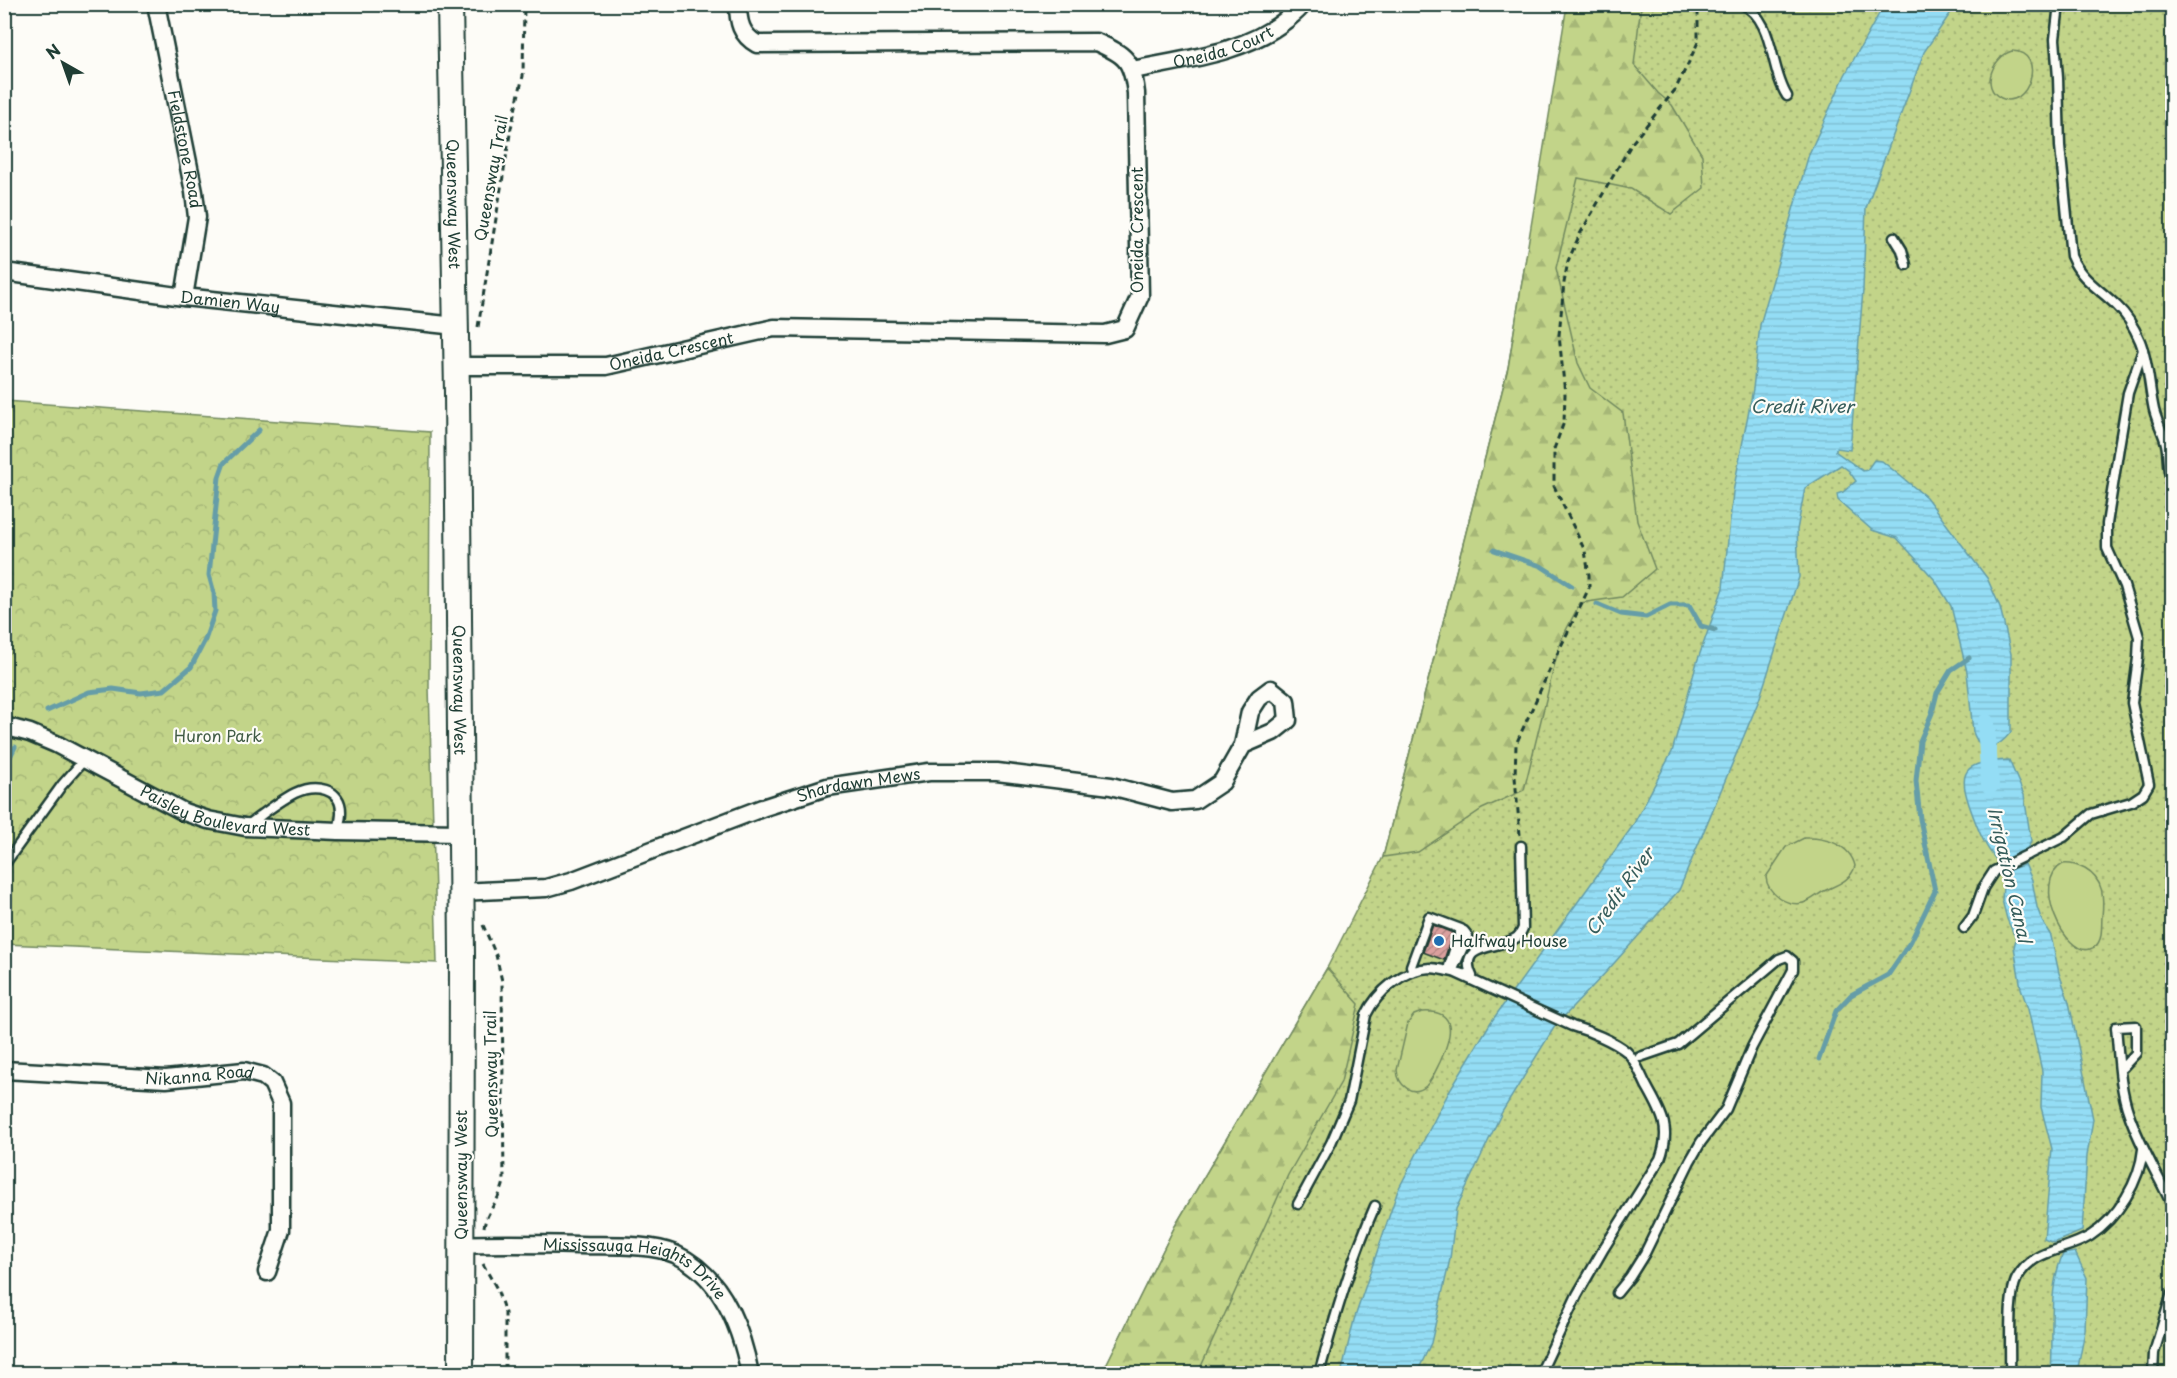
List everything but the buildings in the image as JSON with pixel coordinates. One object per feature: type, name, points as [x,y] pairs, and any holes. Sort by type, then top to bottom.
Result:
[{"type":"street","name":"Fieldstone Road","points":[[156,4],[197,217],[184,297]]},
{"type":"street","name":"Queensway West","points":[[450,4],[466,331],[457,366],[461,1374]]},
{"type":"street","name":"Oneida Court","points":[[1133,70],[1228,50],[1250,43],[1276,28],[1303,4]]},
{"type":"street","points":[[738,5],[738,21],[745,34],[757,44],[1096,42],[1126,59],[1133,70]]},
{"type":"street","name":"Oneida Crescent","points":[[457,366],[606,366],[774,328],[1105,334],[1125,329],[1140,296],[1136,93],[1133,70]]},
{"type":"street","name":"Damien Way","points":[[4,272],[184,297],[466,331]]},
{"type":"street","name":"Paisley Boulevard West","points":[[4,726],[39,737],[184,812],[208,820],[245,826],[338,831],[460,833]]},
{"type":"street","name":"Shardawn Mews","points":[[460,892],[546,888],[571,881],[762,808],[827,787],[929,772],[997,772],[1112,786],[1172,802],[1195,800],[1222,782],[1244,745]]},
{"type":"street","name":"Nikanna Road","points":[[4,1070],[166,1079],[244,1071],[263,1077],[272,1083],[281,1103],[281,1230],[267,1272]]},
{"type":"street","name":"Mississauga Heights Drive","points":[[460,1245],[637,1246],[674,1254],[703,1272],[723,1297],[740,1334],[750,1374]]},
{"type":"lane","points":[[1742,4],[1762,21],[1776,72],[1787,96]]},
{"type":"lane","points":[[2059,4],[2055,39],[2060,146],[2071,256],[2076,268],[2086,281],[2119,307],[2143,350],[2152,389],[2152,404],[2165,441],[2168,469],[2172,481]]},
{"type":"lane","points":[[1894,237],[1902,250],[1906,264]]},
{"type":"lane","points":[[1964,928],[1973,916],[1986,882],[1994,871],[2064,837],[2091,814],[2131,802],[2143,794],[2149,784],[2132,703],[2139,637],[2124,586],[2107,548],[2107,524],[2128,393],[2143,350]]},
{"type":"lane","points":[[4,865],[62,785],[84,759]]},
{"type":"lane","points":[[245,826],[294,793],[317,788],[329,789],[339,801],[341,811],[338,831]]},
{"type":"lane","points":[[1298,1204],[1331,1143],[1349,1101],[1366,1015],[1377,997],[1413,971],[1431,968],[1472,976],[1469,960],[1476,951],[1519,936],[1523,928],[1521,846]]},
{"type":"lane","points":[[1413,971],[1411,966],[1429,917],[1461,929],[1449,966],[1454,967],[1468,936],[1464,931]]},
{"type":"lane","points":[[1617,1293],[1645,1253],[1701,1142],[1726,1110],[1752,1047],[1793,970],[1793,961],[1787,956],[1779,959],[1678,1044],[1640,1057]]},
{"type":"lane","points":[[1454,972],[1572,1026],[1589,1031],[1625,1051],[1634,1060],[1658,1106],[1666,1133],[1665,1146],[1660,1159],[1598,1257],[1577,1295],[1540,1374]]},
{"type":"lane","points":[[2123,1067],[2136,1053],[2136,1026],[2116,1027],[2123,1092],[2143,1149],[2172,1205]]},
{"type":"lane","points":[[2010,1374],[2012,1294],[2015,1280],[2039,1255],[2089,1236],[2106,1223],[2125,1198],[2138,1174],[2143,1149]]},
{"type":"lane","points":[[1319,1374],[1340,1296],[1375,1206]]},
{"type":"lane","points":[[2153,1374],[2154,1353],[2172,1293]]},
{"type":"path","name":"Queensway Trail","points":[[466,331],[523,76],[524,4]]},
{"type":"path","points":[[1521,846],[1515,777],[1516,744],[1589,588],[1585,551],[1554,486],[1554,449],[1564,422],[1565,394],[1559,335],[1568,261],[1580,234],[1632,143],[1675,90],[1698,42],[1698,4]]},
{"type":"path","name":"Queensway Trail","points":[[482,922],[496,955],[502,981],[504,1181],[497,1202],[485,1219],[483,1230]]},
{"type":"path","points":[[483,1263],[497,1289],[505,1313],[505,1374]]},
{"type":"green space","points":[[1567,5],[1641,5],[1634,65],[1658,93],[1672,105],[1702,155],[1704,188],[1671,214],[1631,189],[1578,178],[1556,268],[1578,363],[1590,388],[1623,413],[1637,521],[1655,569],[1622,597],[1580,603],[1560,642],[1524,790],[1482,809],[1418,852],[1383,857],[1508,368]]},
{"type":"green space","points":[[1601,5],[2172,5],[2172,1373],[1102,1374],[1175,1226],[1327,968],[1383,857],[1508,368],[1527,252]]},
{"type":"green space","points":[[2012,51],[2023,54],[2029,61],[2031,70],[2026,89],[2011,100],[2001,98],[1994,93],[1990,80],[1995,65],[2005,54]]},
{"type":"green space","name":"Huron Park","points":[[5,401],[430,432],[429,687],[437,963],[5,944]]},
{"type":"green space","points":[[1804,838],[1835,843],[1848,852],[1855,866],[1843,882],[1806,902],[1797,904],[1779,898],[1770,888],[1766,877],[1786,847]]},
{"type":"green space","points":[[2063,864],[2074,865],[2091,873],[2101,890],[2103,903],[2101,936],[2098,944],[2090,949],[2080,948],[2071,941],[2055,916],[2050,900],[2050,886],[2054,873]]},
{"type":"green space","points":[[1327,968],[1359,1004],[1341,1082],[1288,1175],[1198,1373],[1102,1373],[1175,1226]]},
{"type":"green space","points":[[1422,1012],[1443,1015],[1449,1028],[1449,1036],[1444,1053],[1430,1081],[1416,1091],[1403,1085],[1397,1070],[1408,1023],[1414,1015]]},
{"type":"water","name":"Credit River","points":[[1884,5],[1956,5],[1924,52],[1866,208],[1863,290],[1850,450],[1837,448],[1835,451],[1863,471],[1867,470],[1874,460],[1882,461],[1926,497],[1987,578],[2000,607],[2011,654],[2011,732],[1996,746],[1986,747],[1977,740],[1973,732],[1967,672],[1951,606],[1935,580],[1897,538],[1872,530],[1838,500],[1837,494],[1856,481],[1849,471],[1841,465],[1805,488],[1797,530],[1799,577],[1759,700],[1679,890],[1555,1026],[1502,1112],[1456,1209],[1450,1259],[1431,1343],[1417,1373],[1341,1374],[1354,1320],[1398,1190],[1451,1088],[1491,1022],[1632,827],[1672,752],[1697,662],[1723,588],[1733,492],[1753,389],[1760,325],[1809,154],[1845,75]]},
{"type":"water","points":[[2009,760],[2024,795],[2031,841],[2022,852],[1998,862],[1977,827],[1967,798],[1965,778],[1967,771],[1973,766]]},
{"type":"water","points":[[2025,864],[2032,880],[2042,921],[2051,936],[2059,973],[2069,1002],[2093,1119],[2087,1156],[2082,1231],[2053,1243],[2044,1239],[2052,1149],[2041,1107],[2042,1071],[2021,988],[2014,947],[2016,939],[2002,900],[2004,872]]},
{"type":"water","points":[[2075,1252],[2087,1278],[2085,1331],[2077,1373],[2051,1373],[2055,1282],[2063,1254]]},
{"type":"waterway","points":[[47,711],[89,692],[113,689],[141,693],[164,690],[191,667],[205,640],[215,611],[214,593],[209,575],[219,477],[224,463],[259,430]]},
{"type":"waterway","points":[[1494,550],[1541,566],[1572,586]]},
{"type":"waterway","points":[[1597,604],[1621,614],[1646,617],[1670,605],[1689,605],[1701,626],[1715,630]]},
{"type":"waterway","points":[[1819,1059],[1836,1011],[1851,995],[1888,975],[1911,941],[1935,891],[1920,819],[1916,781],[1920,741],[1932,713],[1937,693],[1951,670],[1969,658]]},
{"type":"waterway","name":"Irrigation Canal","points":[[1986,723],[1990,785]]},
{"type":"waterway","points":[[4,769],[15,747]]},
{"type":"place","name":"Halfway House","points":[[1439,941]]}]
